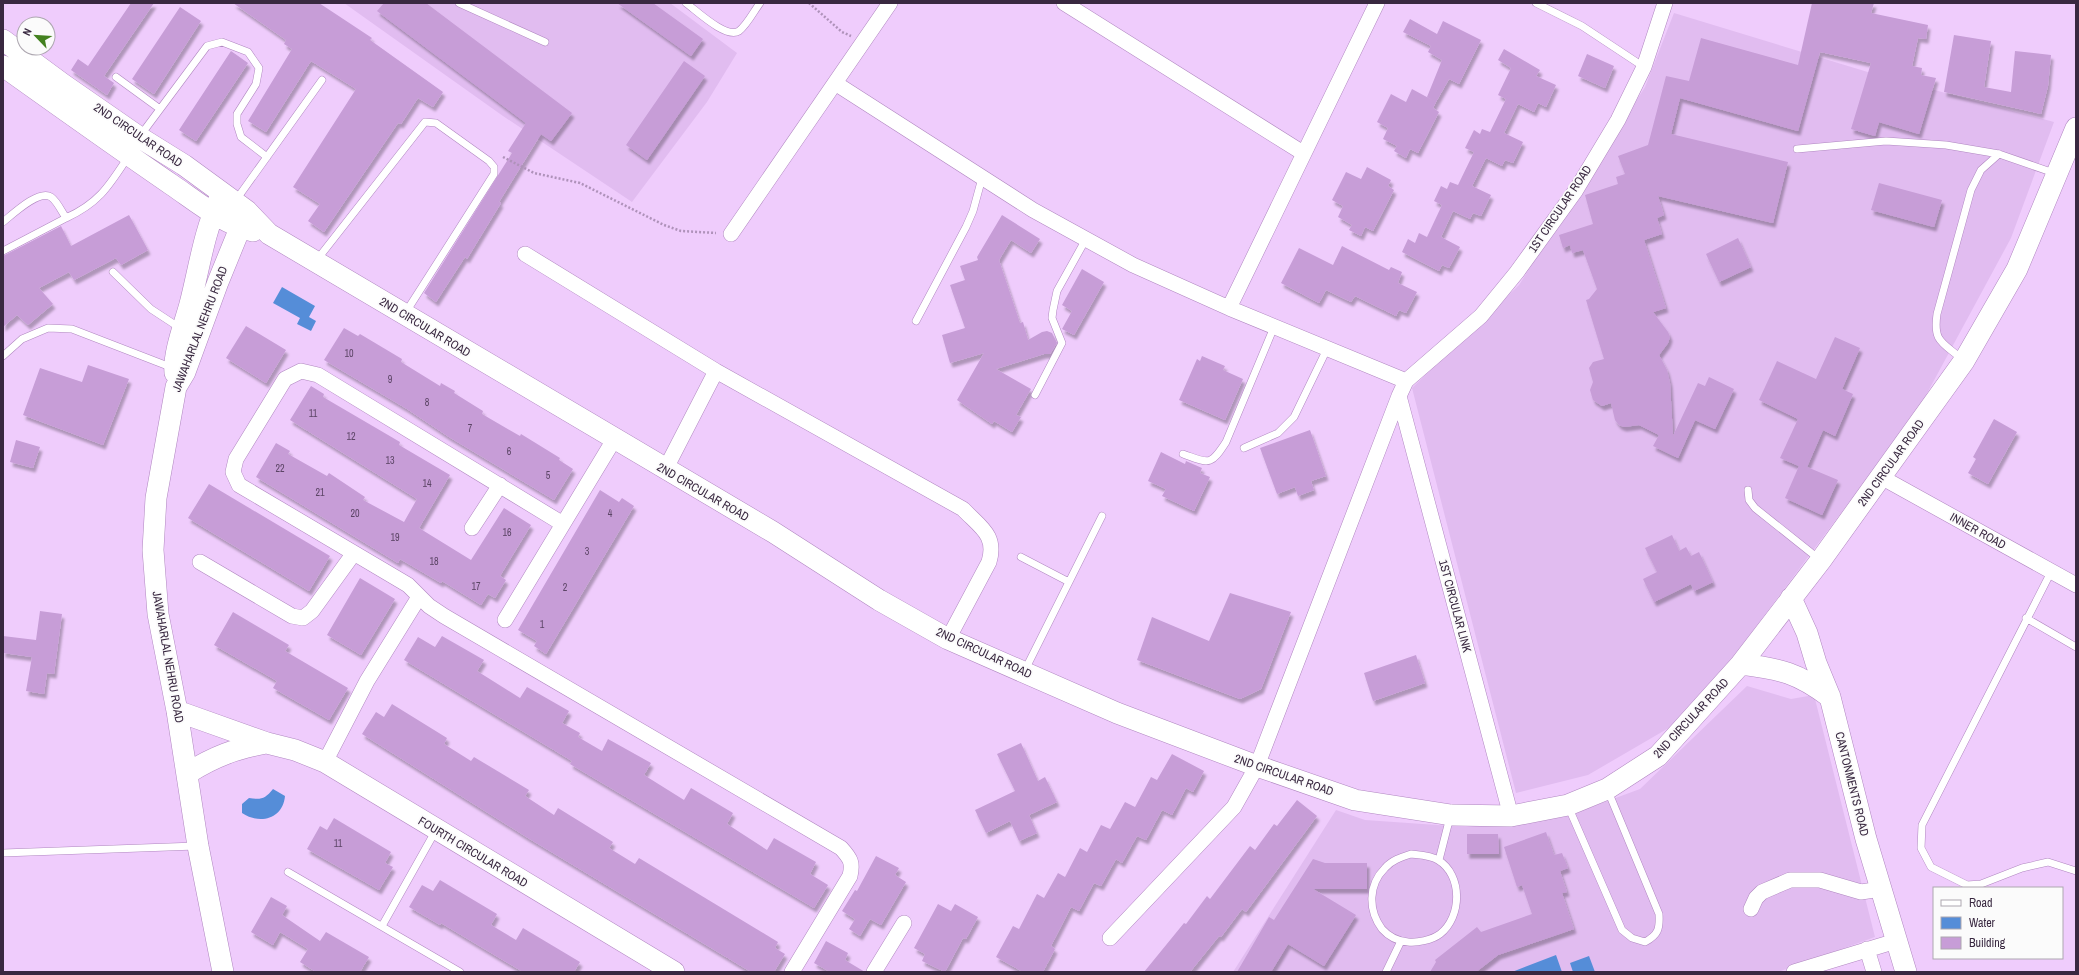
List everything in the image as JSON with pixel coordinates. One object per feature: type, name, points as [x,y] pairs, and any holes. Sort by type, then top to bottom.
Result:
[{"type":"street","points":[[731,234],[890,3]]},
{"type":"street","points":[[1064,3],[1303,153]]},
{"type":"street","points":[[1229,308],[1377,3]]},
{"type":"street","name":"1ST CIRCULAR ROAD","points":[[1406,381],[1481,316],[1516,272],[1576,190],[1618,120],[1644,67],[1665,3]]},
{"type":"street","name":"2ND CIRCULAR ROAD","points":[[3,40],[213,213],[236,209]]},
{"type":"street","name":"2ND CIRCULAR ROAD","points":[[3,66],[134,147],[184,165],[236,209],[269,234],[614,438],[665,470],[773,532],[879,600],[948,639],[1117,713],[1257,766],[1355,800],[1451,815],[1511,816],[1568,805],[1607,789],[1658,756],[1742,664],[1821,560],[1964,361],[2017,270],[2076,128]]},
{"type":"street","points":[[835,83],[982,178],[1133,265],[1229,308],[1406,381],[1257,766],[1234,807],[1110,938]]},
{"type":"street","points":[[179,376],[183,330],[213,213],[236,209]]},
{"type":"street","name":"JAWAHARLAL NEHRU ROAD","points":[[224,972],[198,846],[188,773],[158,614],[153,550],[156,498],[179,376],[236,209]]},
{"type":"street","points":[[525,254],[716,371],[963,509],[990,537],[992,551],[989,562],[948,639]]},
{"type":"street","points":[[563,524],[318,375],[301,371],[285,379],[236,459],[233,472],[239,485],[408,585],[419,597],[444,616],[842,848],[850,858],[853,865],[850,876],[792,972]]},
{"type":"street","points":[[665,470],[716,371]]},
{"type":"street","name":"1ST CIRCULAR LINK","points":[[1399,396],[1511,816]]},
{"type":"street","points":[[505,620],[614,438]]},
{"type":"street","name":"INNER ROAD","points":[[1881,477],[2076,585]]},
{"type":"street","points":[[472,528],[500,485]]},
{"type":"street","points":[[200,562],[292,616],[303,618],[312,611],[354,553]]},
{"type":"street","points":[[325,762],[367,681],[419,597]]},
{"type":"street","name":"CANTONMENTS ROAD","points":[[1791,598],[1808,633],[1816,663],[1830,697],[1881,889],[1906,972]]},
{"type":"street","points":[[1742,664],[1768,667],[1799,676],[1830,697]]},
{"type":"street","name":"FOURTH CIRCULAR ROAD","points":[[177,711],[267,743],[294,750],[325,762],[674,972]]},
{"type":"street","name":"FOURTH CIRCULAR ROAD","points":[[188,773],[210,759],[229,751],[267,743]]},
{"type":"street","points":[[1751,909],[1756,898],[1762,892],[1790,880],[1820,880],[1860,892],[1881,889]]},
{"type":"street","points":[[874,972],[904,923]]},
{"type":"street","points":[[1798,971],[1896,941]]},
{"type":"street","points":[[1867,949],[1874,972]]},
{"type":"lane","points":[[459,3],[545,42]]},
{"type":"lane","points":[[686,3],[724,31],[732,34],[740,30],[760,3]]},
{"type":"lane","points":[[1536,3],[1582,26],[1644,67]]},
{"type":"lane","points":[[3,251],[84,210],[98,198],[112,182],[160,108],[207,46],[222,42],[248,52],[259,68],[256,84],[237,114],[236,124],[241,137],[267,157]]},
{"type":"lane","points":[[116,76],[160,108]]},
{"type":"lane","points":[[236,209],[267,157],[322,80]]},
{"type":"lane","points":[[315,262],[425,122],[430,121],[436,123],[490,161],[494,167],[494,174],[405,314]]},
{"type":"lane","points":[[1797,149],[1886,141],[1946,145],[1999,154],[2056,174]]},
{"type":"lane","points":[[1964,361],[1937,338],[1935,328],[1937,314],[1971,190],[1982,170],[1999,154]]},
{"type":"lane","points":[[916,321],[966,227],[973,211],[982,178]]},
{"type":"lane","points":[[3,222],[38,196],[45,194],[52,198],[66,218]]},
{"type":"lane","points":[[1035,395],[1062,343],[1052,318],[1057,291],[1086,239]]},
{"type":"lane","points":[[113,272],[151,309],[183,330]]},
{"type":"lane","points":[[1183,454],[1206,461],[1216,458],[1226,442],[1274,327]]},
{"type":"lane","points":[[3,356],[22,339],[48,328],[72,329],[179,376]]},
{"type":"lane","points":[[1244,448],[1278,433],[1294,418],[1327,349]]},
{"type":"lane","points":[[1748,490],[1749,500],[1755,508],[1821,560]]},
{"type":"lane","points":[[1024,672],[1102,516]]},
{"type":"lane","points":[[1021,557],[1069,582]]},
{"type":"lane","points":[[2051,572],[2026,618],[1922,825],[1921,848],[1931,867],[1967,885],[1981,884],[2022,868],[2048,862],[2076,872]]},
{"type":"lane","points":[[2026,618],[2076,647]]},
{"type":"lane","points":[[1568,805],[1622,930],[1632,938],[1645,942],[1654,937],[1660,927],[1659,914],[1607,789]]},
{"type":"lane","points":[[1439,860],[1451,815]]},
{"type":"lane","points":[[382,926],[436,830]]},
{"type":"lane","points":[[3,853],[198,846]]},
{"type":"lane","points":[[1412,854],[1439,860],[1452,873],[1457,896],[1454,916],[1440,934],[1417,943],[1401,941],[1388,935],[1373,915],[1371,901],[1376,881],[1385,867],[1396,859],[1412,854]]},
{"type":"lane","points":[[288,872],[460,972]]},
{"type":"lane","points":[[1386,972],[1401,941]]},
{"type":"path","points":[[809,3],[842,32],[864,42]]},
{"type":"path","points":[[490,161],[502,157],[534,173],[580,183],[664,225],[681,231],[731,234]]},
{"type":"shaded area","points":[[344,3],[670,3],[737,53],[707,102],[632,202],[503,116]]},
{"type":"shaded area","points":[[1674,13],[1871,73],[2054,122],[2011,238],[1918,410],[1740,648],[1679,722],[1588,775],[1516,793],[1412,388],[1519,285],[1645,87]]},
{"type":"shaded area","points":[[1747,686],[1791,699],[1814,695],[1875,937],[1778,972],[1233,972],[1336,810],[1365,820],[1466,827],[1564,817],[1640,789]]},
{"type":"water","points":[[282,287],[315,306],[309,317],[316,321],[311,331],[297,324],[300,318],[273,303]]},
{"type":"water","points":[[273,789],[285,796],[280,810],[275,815],[270,818],[256,819],[242,813],[242,804],[249,798],[262,798],[268,795]]},
{"type":"water","points":[[1556,955],[1562,972],[1512,972]]},
{"type":"water","points":[[1589,956],[1595,972],[1573,972],[1570,963]]},
{"type":"building","points":[[131,3],[154,3],[104,76],[114,83],[107,95],[71,70],[78,59],[88,66]]},
{"type":"building","points":[[233,3],[319,3],[372,38],[370,40],[443,92],[433,107],[418,98],[401,124],[398,123],[324,232],[308,221],[320,204],[293,187],[356,89],[311,61],[266,132],[248,121],[292,49],[284,44],[286,40]]},
{"type":"building","points":[[384,3],[426,3],[572,113],[551,141],[541,134],[499,202],[501,203],[467,259],[465,257],[436,302],[424,293],[512,153],[508,151],[526,123],[377,11]]},
{"type":"building","points":[[617,3],[653,3],[703,39],[691,56]]},
{"type":"building","points":[[1812,3],[1874,3],[1871,13],[1928,25],[1926,39],[1918,38],[1912,66],[1922,68],[1921,75],[1936,78],[1919,134],[1879,122],[1875,136],[1851,129],[1871,63],[1820,52],[1798,131],[1680,98],[1671,134],[1788,162],[1773,223],[1658,196],[1664,215],[1657,218],[1662,234],[1644,240],[1666,308],[1653,312],[1670,337],[1668,343],[1659,355],[1667,370],[1670,383],[1673,436],[1698,383],[1705,386],[1709,377],[1734,389],[1715,429],[1695,420],[1678,458],[1653,446],[1659,435],[1639,425],[1624,427],[1619,425],[1615,420],[1611,403],[1602,406],[1593,400],[1590,390],[1593,382],[1589,368],[1593,362],[1604,359],[1586,300],[1589,299],[1597,289],[1583,250],[1572,253],[1570,245],[1563,248],[1559,235],[1593,224],[1585,195],[1618,184],[1616,177],[1625,174],[1618,156],[1648,145],[1666,76],[1689,81],[1701,38],[1798,65]]},
{"type":"building","points":[[180,7],[201,21],[154,94],[132,79]]},
{"type":"building","points":[[1410,19],[1437,34],[1443,21],[1481,40],[1459,84],[1449,79],[1436,102],[1427,97],[1442,60],[1428,52],[1431,46],[1403,32]]},
{"type":"building","points":[[1954,35],[1991,41],[1984,87],[2011,92],[2015,51],[2051,55],[2048,86],[2041,114],[1944,92]]},
{"type":"building","points":[[1504,49],[1540,70],[1536,76],[1556,85],[1546,107],[1538,103],[1534,112],[1518,104],[1504,133],[1523,142],[1513,163],[1505,160],[1502,166],[1486,158],[1472,186],[1491,195],[1481,216],[1473,213],[1470,219],[1453,211],[1441,237],[1460,247],[1449,268],[1442,265],[1439,271],[1402,252],[1408,239],[1415,243],[1419,233],[1427,237],[1442,205],[1434,201],[1441,186],[1447,189],[1450,182],[1458,185],[1474,152],[1465,148],[1474,130],[1480,134],[1482,129],[1490,132],[1506,99],[1498,95],[1511,68],[1498,60]]},
{"type":"building","points":[[231,51],[248,63],[196,141],[179,130]]},
{"type":"building","points":[[1587,54],[1614,66],[1605,88],[1578,76]]},
{"type":"building","points":[[684,61],[705,76],[647,160],[626,145]]},
{"type":"building","points":[[1412,89],[1436,102],[1433,108],[1439,112],[1418,153],[1410,149],[1406,158],[1394,151],[1397,146],[1383,139],[1388,128],[1377,122],[1391,94],[1406,102]]},
{"type":"building","points":[[1367,167],[1391,180],[1388,186],[1394,190],[1373,231],[1365,227],[1361,236],[1349,230],[1352,225],[1338,217],[1343,206],[1332,200],[1346,172],[1361,179]]},
{"type":"building","points":[[1879,183],[1942,200],[1934,227],[1871,210]]},
{"type":"building","points":[[129,215],[148,250],[121,265],[116,258],[74,280],[69,272],[39,288],[53,304],[28,325],[17,315],[3,327],[3,256],[61,226],[71,246]]},
{"type":"building","points":[[1002,215],[1040,239],[1031,253],[1011,240],[999,260],[1020,323],[1023,322],[1028,340],[1042,332],[1047,331],[1052,333],[1057,343],[1050,354],[1044,354],[996,369],[1031,389],[1016,415],[1021,417],[1012,432],[994,421],[992,424],[957,400],[984,353],[950,363],[942,335],[965,328],[950,285],[965,280],[960,266],[978,260],[977,257]]},
{"type":"building","points":[[1738,238],[1751,267],[1719,282],[1706,254]]},
{"type":"building","points":[[1342,246],[1389,270],[1391,267],[1402,272],[1398,283],[1417,292],[1406,313],[1399,310],[1396,316],[1355,296],[1351,302],[1326,290],[1319,303],[1281,283],[1299,248],[1333,265]]},
{"type":"building","points":[[1082,269],[1104,282],[1074,335],[1062,329],[1072,311],[1062,305]]},
{"type":"building","points":[[246,326],[286,350],[266,383],[226,358]]},
{"type":"building","points":[[344,328],[358,336],[360,334],[402,359],[401,362],[440,386],[441,383],[455,391],[454,393],[483,411],[482,414],[520,436],[521,434],[560,458],[559,460],[573,469],[554,500],[449,437],[407,409],[324,360]]},
{"type":"building","points":[[1835,337],[1860,348],[1842,389],[1853,394],[1835,436],[1823,430],[1807,467],[1838,480],[1822,515],[1785,498],[1799,466],[1780,458],[1798,419],[1759,400],[1777,361],[1816,379]]},
{"type":"building","points":[[1202,356],[1225,366],[1223,370],[1243,379],[1225,420],[1179,400],[1197,359],[1200,361]]},
{"type":"building","points":[[88,365],[129,379],[103,445],[23,415],[40,368],[82,382]]},
{"type":"building","points":[[311,386],[324,394],[323,397],[400,442],[399,445],[450,475],[419,528],[471,560],[504,508],[531,525],[500,576],[506,580],[495,598],[488,594],[481,605],[442,581],[441,583],[400,559],[398,563],[256,477],[276,443],[290,451],[288,454],[327,476],[329,473],[365,497],[363,500],[404,522],[417,499],[290,420]]},
{"type":"building","points":[[1994,419],[2017,432],[1988,484],[1968,473],[1976,459],[1973,457]]},
{"type":"building","points":[[1310,430],[1326,476],[1311,481],[1314,490],[1298,496],[1295,487],[1277,494],[1260,448]]},
{"type":"building","points":[[16,440],[40,447],[33,468],[10,462]]},
{"type":"building","points":[[1161,452],[1185,464],[1186,461],[1202,468],[1200,473],[1210,477],[1194,511],[1162,496],[1166,489],[1148,481]]},
{"type":"building","points":[[209,484],[330,556],[309,591],[188,518]]},
{"type":"building","points":[[600,490],[619,502],[622,498],[634,506],[546,654],[534,646],[537,641],[518,630]]},
{"type":"building","points":[[1672,535],[1679,551],[1686,547],[1691,556],[1699,552],[1713,582],[1694,591],[1691,584],[1654,602],[1643,579],[1657,572],[1645,548]]},
{"type":"building","points":[[360,578],[395,599],[361,655],[327,635]]},
{"type":"building","points":[[1230,593],[1291,612],[1261,689],[1240,699],[1137,660],[1152,617],[1209,641]]},
{"type":"building","points":[[40,611],[62,614],[54,674],[47,673],[44,694],[26,691],[32,657],[3,653],[3,636],[36,640]]},
{"type":"building","points":[[233,612],[289,645],[285,651],[348,688],[329,720],[273,688],[277,681],[214,645]]},
{"type":"building","points":[[442,636],[484,660],[477,671],[520,698],[527,687],[569,711],[562,723],[580,733],[578,737],[602,751],[608,739],[651,763],[644,775],[684,800],[691,788],[733,813],[727,824],[767,850],[774,838],[816,862],[810,874],[828,885],[814,908],[570,764],[572,761],[404,660],[418,637],[435,647]]},
{"type":"building","points":[[1416,655],[1425,683],[1373,701],[1364,673]]},
{"type":"building","points":[[392,704],[447,738],[444,744],[471,761],[474,757],[529,790],[525,796],[554,815],[558,808],[613,842],[609,848],[635,864],[639,858],[778,942],[775,948],[785,954],[774,972],[751,972],[528,838],[362,734],[376,712],[384,717]]},
{"type":"building","points":[[1021,743],[1038,781],[1045,777],[1057,802],[1029,815],[1037,833],[1019,841],[1010,821],[986,833],[975,810],[1015,791],[997,754]]},
{"type":"building","points":[[1172,754],[1204,771],[1193,792],[1186,788],[1172,815],[1162,810],[1146,840],[1137,836],[1122,863],[1116,859],[1101,886],[1094,883],[1079,911],[1071,907],[1051,946],[1055,949],[1043,972],[1023,972],[996,957],[1013,926],[1019,929],[1037,894],[1044,898],[1058,873],[1065,877],[1080,848],[1087,852],[1101,825],[1110,829],[1125,802],[1135,807],[1151,777],[1157,780]]},
{"type":"building","points":[[1297,800],[1317,816],[1246,912],[1242,909],[1221,937],[1219,936],[1190,972],[1144,972],[1184,923],[1186,924],[1207,896],[1210,899],[1250,846],[1255,850],[1274,824],[1277,826]]},
{"type":"building","points":[[334,818],[391,852],[385,863],[393,867],[379,890],[307,849],[320,826],[327,830]]},
{"type":"building","points":[[1546,832],[1554,855],[1562,853],[1568,868],[1560,871],[1567,892],[1562,893],[1574,929],[1498,955],[1476,972],[1430,972],[1436,962],[1435,960],[1477,927],[1481,932],[1532,914],[1522,885],[1517,887],[1504,847]]},
{"type":"building","points":[[1467,834],[1498,834],[1499,854],[1467,854]]},
{"type":"building","points":[[876,856],[899,868],[895,875],[906,882],[881,925],[870,919],[860,936],[849,929],[855,919],[842,911],[855,890],[857,891]]},
{"type":"building","points":[[1313,859],[1325,863],[1367,863],[1367,889],[1313,889],[1356,915],[1324,966],[1288,944],[1271,972],[1237,972],[1269,917],[1274,920]]},
{"type":"building","points":[[440,880],[497,914],[491,925],[516,940],[523,928],[580,962],[574,972],[523,972],[441,923],[440,925],[409,907],[422,885],[433,891]]},
{"type":"building","points":[[271,897],[287,906],[282,915],[320,941],[326,932],[369,957],[360,972],[316,972],[300,962],[308,949],[280,932],[273,945],[251,932]]},
{"type":"building","points":[[938,904],[951,911],[955,904],[978,917],[966,939],[963,938],[945,972],[922,961],[925,954],[914,948]]},
{"type":"building","points":[[826,941],[848,953],[845,960],[865,972],[830,972],[814,963]]}]
